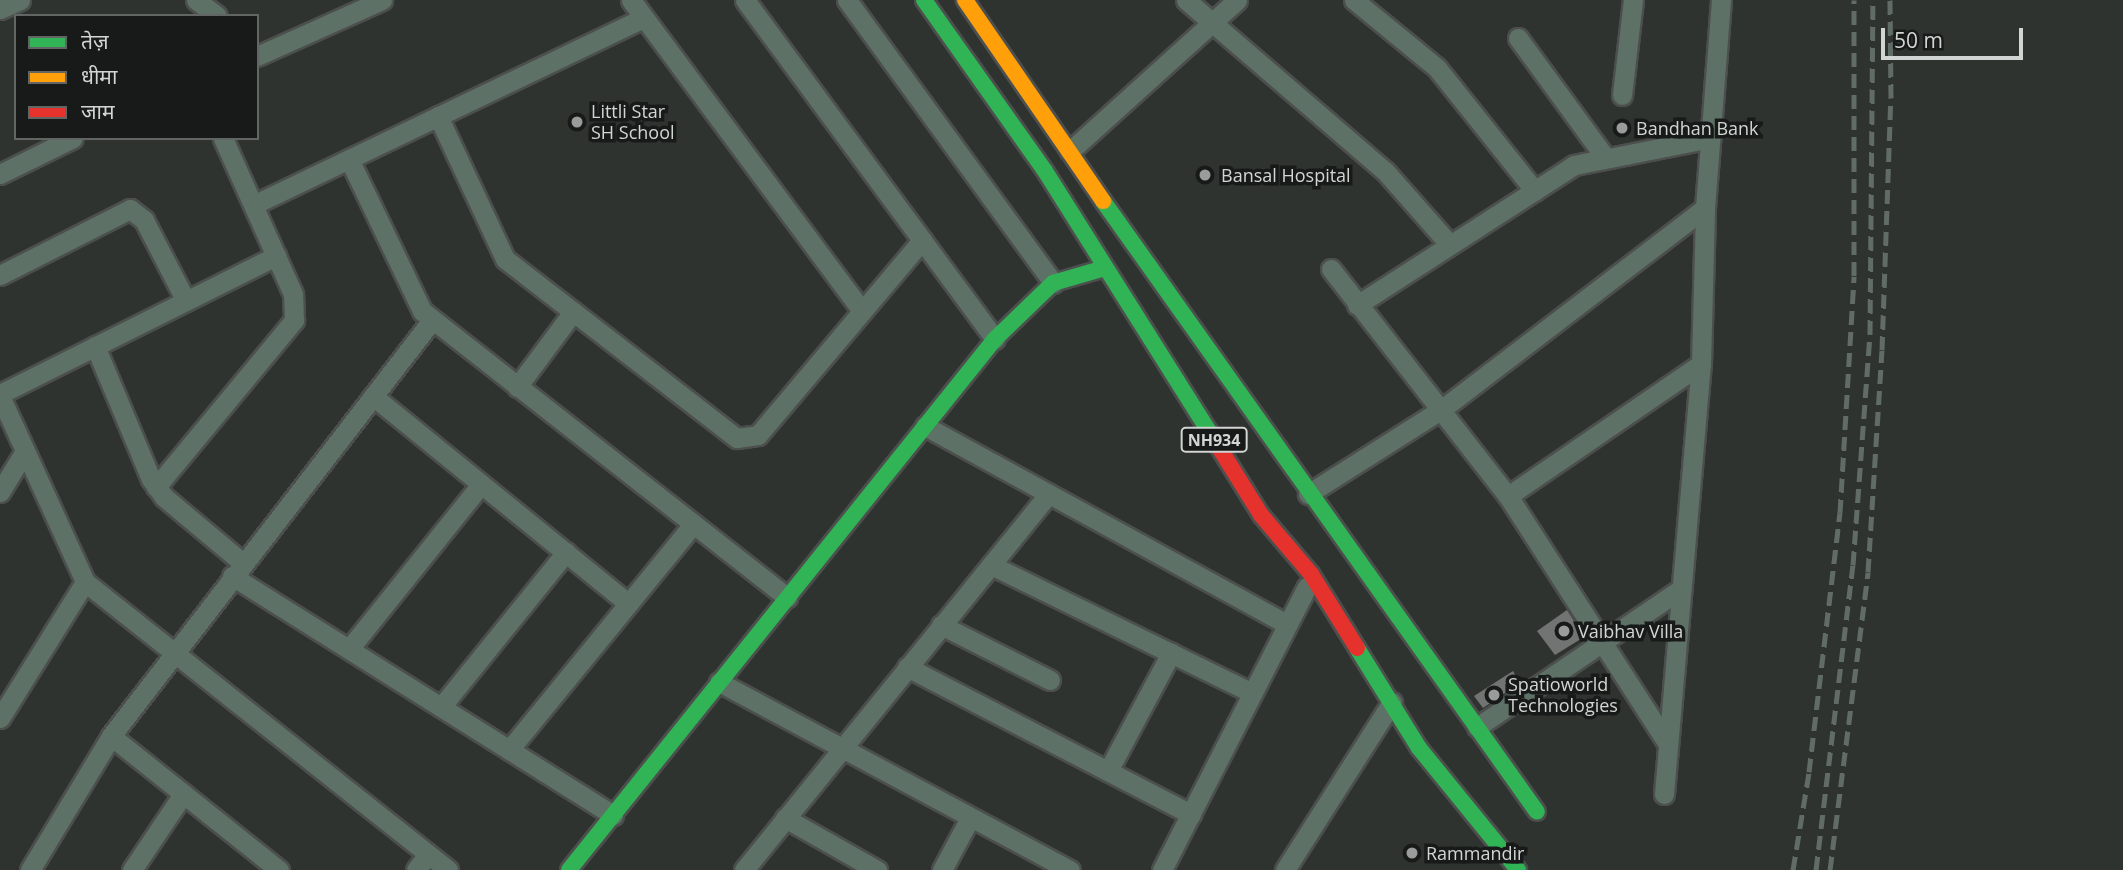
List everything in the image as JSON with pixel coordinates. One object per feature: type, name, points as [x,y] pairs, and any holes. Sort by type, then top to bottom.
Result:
[{"type":"main road","name":"NH934","points":[[923,0],[1045,172],[1261,515],[1311,574],[1419,748],[1518,870]]},
{"type":"main road","points":[[968,1],[1308,494],[1537,812]]},
{"type":"main road","points":[[569,870],[995,339],[1053,283],[1105,268]]},
{"type":"street","points":[[0,9],[20,0]]},
{"type":"street","points":[[196,0],[214,14]]},
{"type":"street","points":[[259,54],[382,0]]},
{"type":"street","points":[[631,0],[862,311]]},
{"type":"street","points":[[745,0],[995,339]]},
{"type":"street","points":[[847,0],[1053,283]]},
{"type":"street","points":[[1186,0],[1385,171],[1450,246]]},
{"type":"street","points":[[1070,150],[1215,25],[1237,0]]},
{"type":"street","points":[[1354,0],[1437,68],[1535,191]]},
{"type":"street","points":[[1664,794],[1678,591],[1701,364],[1706,208],[1721,0]]},
{"type":"street","points":[[1622,95],[1628,1]]},
{"type":"street","points":[[253,205],[644,18]]},
{"type":"street","points":[[1518,38],[1604,156]]},
{"type":"street","points":[[439,116],[499,251],[725,432],[748,440],[758,435],[922,240]]},
{"type":"street","points":[[1357,305],[1574,166],[1604,156],[1710,138]]},
{"type":"street","points":[[0,174],[69,140]]},
{"type":"street","points":[[156,486],[294,320],[293,294],[224,140]]},
{"type":"street","points":[[349,159],[414,301],[432,320],[787,597]]},
{"type":"street","points":[[1308,494],[1442,409],[1706,208]]},
{"type":"street","points":[[0,275],[130,209],[144,220],[186,301]]},
{"type":"street","points":[[276,257],[0,395],[85,582],[448,870]]},
{"type":"street","points":[[1331,269],[1508,496],[1668,744]]},
{"type":"street","points":[[516,387],[573,312]]},
{"type":"street","points":[[30,870],[111,737],[432,320]]},
{"type":"street","points":[[96,346],[156,486],[238,569],[349,649],[613,815]]},
{"type":"street","points":[[1508,496],[1701,364]]},
{"type":"street","points":[[373,396],[628,603]]},
{"type":"street","points":[[925,426],[1287,624]]},
{"type":"street","points":[[0,492],[25,451]]},
{"type":"street","points":[[349,649],[481,484]]},
{"type":"street","points":[[744,870],[841,746],[1049,494]]},
{"type":"street","points":[[509,750],[693,524]]},
{"type":"street","points":[[441,707],[566,552]]},
{"type":"street","points":[[991,565],[1252,693]]},
{"type":"street","points":[[0,718],[85,582]]},
{"type":"street","points":[[1162,870],[1307,587]]},
{"type":"street","points":[[1477,727],[1678,591]]},
{"type":"street","points":[[941,625],[1050,680]]},
{"type":"street","points":[[1108,771],[1171,653]]},
{"type":"street","points":[[906,667],[1191,814]]},
{"type":"street","points":[[719,682],[1070,870]]},
{"type":"street","points":[[1295,867],[1392,702]]},
{"type":"street","points":[[111,737],[279,870]]},
{"type":"street","points":[[132,870],[183,794]]},
{"type":"street","points":[[785,818],[877,870]]},
{"type":"street","points":[[942,870],[970,818]]},
{"type":"street","points":[[416,870],[428,854]]},
{"type":"building","name":"Vaibhav Villa","points":[[1567,610],[1584,637],[1555,655],[1537,631]]},
{"type":"building","points":[[1513,671],[1520,683],[1483,708],[1474,696]]},
{"type":"railway","points":[[1793,870],[1809,772],[1840,513],[1854,276],[1854,0]]},
{"type":"railway","points":[[1816,870],[1853,565],[1870,334],[1873,0]]},
{"type":"railway","points":[[1830,870],[1868,572],[1882,350],[1891,98],[1890,0]]},
{"type":"traffic: fast","points":[[924,0],[1045,171],[1215,441]]},
{"type":"traffic: fast","points":[[1103,201],[1537,812]]},
{"type":"traffic: fast","points":[[569,870],[995,339],[1053,283],[1105,268]]},
{"type":"traffic: fast","points":[[1357,648],[1419,748],[1518,870]]},
{"type":"traffic: slow","points":[[965,0],[1103,201]]},
{"type":"traffic: jam","points":[[1215,441],[1261,515],[1311,574],[1357,648]]},
{"type":"place","name":"Littli Star SH School","points":[[577,122]]},
{"type":"place","name":"Bandhan Bank","points":[[1622,128]]},
{"type":"place","name":"Bansal Hospital","points":[[1205,175]]},
{"type":"place","name":"Vaibhav Villa","points":[[1564,631]]},
{"type":"place","name":"Spatioworld Technologies","points":[[1494,695]]},
{"type":"place","name":"Rammandir","points":[[1412,853]]}]
